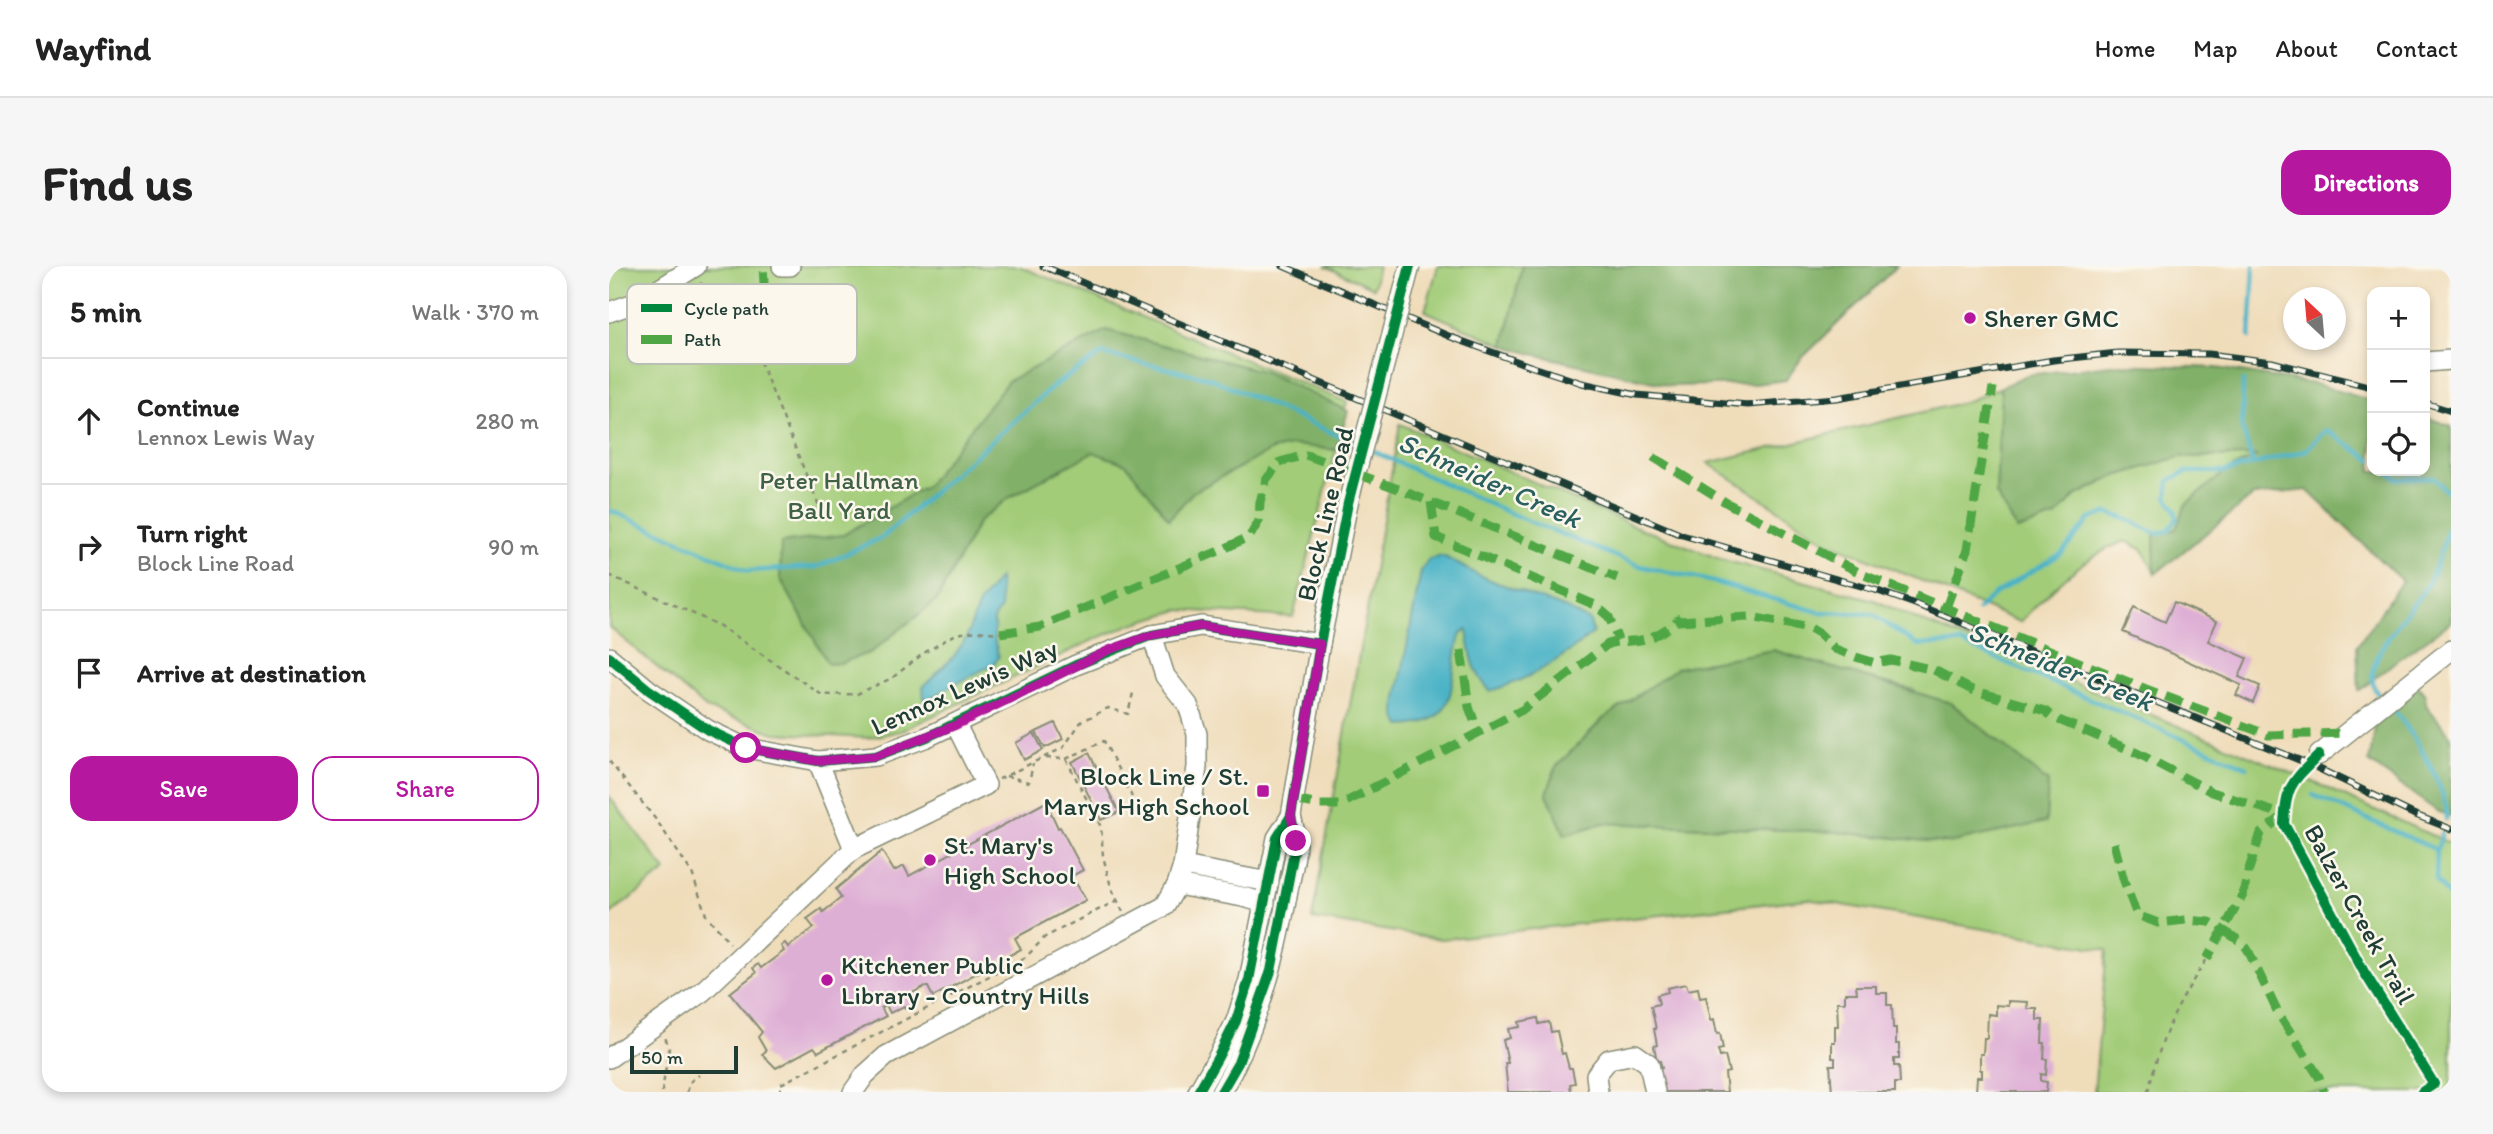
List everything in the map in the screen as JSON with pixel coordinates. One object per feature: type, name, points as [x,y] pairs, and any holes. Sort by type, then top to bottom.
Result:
[{"type":"street","points":[[782,266],[790,266]]},
{"type":"street","name":"Block Line Road","points":[[1221,1092],[1238,1063],[1271,971],[1296,841],[1291,816],[1320,644],[1348,503],[1410,266]]},
{"type":"street","points":[[668,284],[691,270]]},
{"type":"street","points":[[609,312],[627,306]]},
{"type":"street","points":[[2430,362],[2451,360]]},
{"type":"street","name":"Lennox Lewis Way","points":[[609,657],[649,690],[708,730],[746,748],[818,761],[876,756],[956,725],[1076,665],[1152,635],[1201,626],[1320,644]]},
{"type":"street","points":[[853,1092],[865,1075],[885,1056],[1165,906],[1177,885],[1183,866],[1197,767],[1197,734],[1188,705],[1165,676],[1152,635]]},
{"type":"street","points":[[2319,755],[2451,650]]},
{"type":"street","points":[[609,1058],[702,992],[854,849],[986,785],[956,725]]},
{"type":"street","points":[[818,761],[854,849]]},
{"type":"street","name":"Block Line Road","points":[[1198,1092],[1236,1021],[1249,980],[1277,838],[1291,816]]},
{"type":"street","points":[[1183,866],[1269,882]]},
{"type":"street","points":[[1177,885],[1265,903]]},
{"type":"street","points":[[1598,1092],[1596,1075],[1609,1059],[1635,1054],[1649,1064],[1655,1092]]},
{"type":"path","points":[[691,270],[705,284]]},
{"type":"path","points":[[761,364],[820,508]]},
{"type":"path","points":[[609,575],[720,626],[822,695],[856,694],[892,678],[924,653],[956,634],[977,631],[1000,633]]},
{"type":"path","points":[[986,785],[1063,748],[1081,722],[1108,708],[1128,714],[1133,692]]},
{"type":"path","points":[[1046,758],[1066,759],[1104,741],[1132,796]]},
{"type":"path","points":[[1066,759],[1101,827],[1103,856],[1118,901],[1130,926]]},
{"type":"path","points":[[609,761],[657,821],[692,873],[706,915],[741,956]]},
{"type":"path","points":[[1006,776],[1029,782],[1033,764]]},
{"type":"path","points":[[782,1092],[779,1085],[1027,957],[1045,937],[1118,901]]},
{"type":"path","points":[[2148,1092],[2168,1025],[2185,991],[2207,959]]},
{"type":"path","points":[[659,1023],[669,1048],[662,1092]]},
{"type":"path","points":[[687,1092],[691,1082],[699,1075]]},
{"type":"green space","name":"Peter Hallman Ball Yard","points":[[609,266],[1019,266],[1347,402],[1332,449],[1336,450],[1293,617],[1179,610],[1132,624],[1091,641],[901,731],[868,738],[775,733],[706,708],[609,627]]},
{"type":"green space","points":[[1325,266],[1378,266],[1373,288]]},
{"type":"green space","points":[[1438,266],[1522,266],[1504,345],[1425,311]]},
{"type":"green space","points":[[1522,266],[1897,266],[1801,359],[1786,380],[1754,384],[1671,386],[1504,345]]},
{"type":"green space","points":[[1106,330],[1265,372],[1348,411],[1336,450],[1295,445],[1272,450],[1193,492],[1169,519],[1126,464],[1093,452],[1010,497],[979,521],[937,600],[871,652],[841,663],[828,664],[780,578],[781,543],[843,535],[926,486],[1008,381]]},
{"type":"green space","points":[[2119,364],[2217,368],[2319,385],[2367,399],[2367,476],[2430,476],[2430,419],[2451,426],[2451,622],[2359,691],[2357,646],[2402,581],[2307,490],[2253,496],[2155,574],[2154,532],[2166,533],[2176,529],[2186,504],[2226,471],[2257,456],[2179,457],[2113,477],[2075,496],[2056,517],[2017,530],[1996,494],[2001,394],[1999,388],[2027,375]]},
{"type":"green space","points":[[1999,388],[2001,394],[1996,494],[2056,517],[2075,496],[2113,477],[2179,457],[2259,456],[2226,471],[2186,504],[2176,529],[2166,533],[2154,532],[2155,574],[2143,550],[2126,541],[2082,565],[2056,586],[2020,622],[1824,540],[1708,463],[1965,402]]},
{"type":"green space","points":[[1400,424],[1637,527],[1720,559],[1874,600],[2313,782],[2451,844],[2451,1092],[2094,1092],[2107,950],[1807,899],[1441,939],[1312,919]],"holes":[[[1859,676],[1915,690],[1948,843],[1836,832],[1603,823],[1565,834],[1547,794],[1556,767],[1603,719]]]},
{"type":"green space","points":[[1773,650],[1951,703],[2048,782],[2046,822],[1948,843],[1836,832],[1603,823],[1565,835],[1547,794],[1556,767],[1603,719],[1677,668]]},
{"type":"green space","points":[[2416,683],[2425,695],[2426,705],[2451,736],[2451,816],[2437,811],[2369,762],[2377,717]]},
{"type":"green space","points":[[609,796],[666,871],[609,915]]},
{"type":"water","points":[[1443,556],[1480,576],[1569,610],[1590,621],[1593,633],[1545,667],[1490,691],[1476,670],[1467,630],[1461,633],[1450,695],[1445,707],[1436,717],[1422,723],[1401,726],[1396,715],[1396,704],[1421,571],[1429,559]]},
{"type":"water","points":[[999,578],[1001,609],[994,617],[994,638],[999,657],[994,664],[924,701],[923,687],[954,656],[966,638],[979,604]]},
{"type":"building","points":[[2174,602],[2217,621],[2208,641],[2247,658],[2239,677],[2260,686],[2253,703],[2236,695],[2241,685],[2123,632],[2134,607],[2165,622]]},
{"type":"building","points":[[1055,723],[1063,739],[1045,748],[1036,732]]},
{"type":"building","points":[[1034,733],[1043,750],[1024,760],[1016,743]]},
{"type":"building","points":[[1089,753],[1119,812],[1101,820],[1072,762]]},
{"type":"building","points":[[1046,802],[1083,870],[1070,877],[1086,900],[1015,938],[1021,949],[933,997],[928,987],[924,987],[910,994],[915,1003],[905,1008],[904,1006],[890,1013],[886,1005],[881,1008],[886,1016],[818,1052],[814,1047],[776,1068],[762,1054],[766,1051],[758,1037],[762,1032],[730,993],[756,973],[753,968],[758,964],[761,968],[784,951],[781,946],[785,943],[788,947],[814,928],[807,919],[821,909],[823,912],[841,898],[836,889],[882,851],[894,871],[904,866],[909,876]]},
{"type":"building","points":[[1686,984],[1688,990],[1698,988],[1700,998],[1706,997],[1711,1020],[1714,1019],[1717,1034],[1720,1033],[1723,1049],[1718,1050],[1720,1057],[1725,1056],[1729,1072],[1725,1073],[1727,1092],[1664,1092],[1657,1069],[1662,1068],[1660,1061],[1657,1061],[1654,1046],[1657,1045],[1656,1029],[1651,1006],[1659,1004],[1657,995],[1668,992],[1667,988]]},
{"type":"building","points":[[1856,986],[1876,986],[1876,993],[1887,993],[1887,1005],[1892,1005],[1893,1028],[1896,1028],[1896,1044],[1899,1044],[1899,1059],[1894,1059],[1894,1066],[1899,1066],[1900,1083],[1895,1083],[1895,1092],[1832,1092],[1830,1065],[1835,1065],[1832,1042],[1835,1042],[1835,1026],[1838,1026],[1837,1002],[1845,1002],[1845,993],[1857,993]]},
{"type":"building","points":[[2008,1001],[2028,1002],[2027,1009],[2037,1009],[2037,1020],[2043,1020],[2042,1043],[2045,1043],[2044,1059],[2047,1059],[2046,1075],[2041,1074],[2041,1081],[2047,1082],[2046,1092],[1976,1092],[1977,1077],[1982,1077],[1980,1054],[1983,1054],[1984,1038],[1987,1038],[1988,1014],[1996,1015],[1996,1005],[2008,1006]]},
{"type":"building","points":[[1538,1018],[1539,1024],[1549,1022],[1551,1032],[1557,1031],[1562,1054],[1565,1053],[1569,1068],[1572,1068],[1575,1083],[1570,1084],[1571,1092],[1508,1092],[1505,1063],[1508,1063],[1503,1040],[1510,1038],[1508,1029],[1520,1027],[1519,1022]]},
{"type":"waterway","points":[[2250,337],[2254,266]]},
{"type":"waterway","name":"Schneider Creek","points":[[609,510],[748,571],[817,567],[883,537],[1056,384],[1102,354],[1210,378],[1357,444]]},
{"type":"waterway","points":[[2243,381],[2242,428],[2253,464]]},
{"type":"waterway","name":"Schneider Creek","points":[[1978,610],[1996,593],[2062,553],[2090,519],[2107,513],[2156,533],[2168,531],[2177,518],[2167,497],[2169,481],[2185,472],[2224,472],[2305,451],[2326,430],[2367,457]]},
{"type":"waterway","name":"Schneider Creek","points":[[1368,449],[1521,518],[1640,566],[1710,581],[1819,612],[1872,614],[1917,645],[1961,643],[2247,767]]},
{"type":"waterway","name":"Schneider Creek","points":[[2393,476],[2397,479],[2433,477],[2451,496]]},
{"type":"waterway","name":"Schneider Creek","points":[[2382,699],[2374,686],[2373,671],[2378,655],[2429,582],[2451,520]]},
{"type":"waterway","name":"Schneider Creek","points":[[2389,705],[2427,759],[2442,793],[2446,819]]},
{"type":"waterway","name":"Schneider Creek","points":[[2313,795],[2437,850]]},
{"type":"waterway","name":"Schneider Creek","points":[[2442,834],[2437,850],[2436,880],[2451,899]]},
{"type":"railway","points":[[1043,266],[1682,535],[1915,604],[2309,764],[2413,814],[2451,829]]},
{"type":"railway","points":[[1283,266],[1451,337],[1530,366],[1582,383],[1637,395],[1748,405],[1837,398],[2053,360],[2118,353],[2209,354],[2272,362],[2367,386]]},
{"type":"railway","points":[[2430,405],[2451,411]]},
{"type":"marked path","points":[[763,266],[764,284]]},
{"type":"marked path","points":[[1946,608],[1967,550],[1993,387]]},
{"type":"marked path","points":[[1000,633],[1040,627],[1250,536],[1259,521],[1260,502],[1266,480],[1280,462],[1306,455],[1401,490],[1617,578]]},
{"type":"marked path","points":[[1653,457],[1727,503],[1864,575],[2146,689],[2268,735],[2346,733]]},
{"type":"marked path","points":[[1431,502],[1436,537],[1595,605],[1609,617],[1618,640]]},
{"type":"marked path","points":[[1294,800],[1320,805],[1340,805],[1522,710],[1608,644],[1651,637],[1681,617]]},
{"type":"marked path","points":[[1677,621],[1751,617],[1810,628],[1835,649],[1875,663],[1891,660],[1934,670],[1972,690],[2045,711],[2054,718],[2137,753],[2212,792],[2284,815]]},
{"type":"marked path","points":[[1461,650],[1469,707],[1479,734]]},
{"type":"marked path","points":[[2284,815],[2261,833],[2243,895],[2223,930],[2243,943],[2248,950],[2278,1013],[2319,1077],[2324,1092]]},
{"type":"marked path","points":[[2114,843],[2137,915],[2158,923],[2186,920],[2210,922],[2223,930],[2207,959]]},
{"type":"cycle path","points":[[1221,1092],[1238,1063],[1271,971],[1296,841],[1291,816],[1320,644],[1348,503],[1410,266]]},
{"type":"cycle path","points":[[609,657],[649,690],[708,730],[746,748],[818,761],[876,756],[927,737],[1076,665],[1152,635],[1201,626],[1320,644]]},
{"type":"cycle path","name":"Balzer Creek Trail","points":[[2319,755],[2292,785],[2284,824],[2364,972],[2434,1084],[2422,1092]]},
{"type":"cycle path","points":[[1198,1092],[1236,1021],[1249,980],[1277,838],[1291,816]]},
{"type":"place","name":"Sherer GMC","points":[[1970,318]]},
{"type":"place","name":"Block Line / St. Marys High School","points":[[1263,791]]},
{"type":"place","name":"St. Mary's High School","points":[[930,860]]},
{"type":"place","name":"Kitchener Public Library - Country Hills","points":[[827,980]]},
{"type":"route","points":[[746,748],[818,761],[876,756],[956,725],[1109,650],[1152,635],[1201,626],[1320,644],[1291,816],[1296,841]]}]
